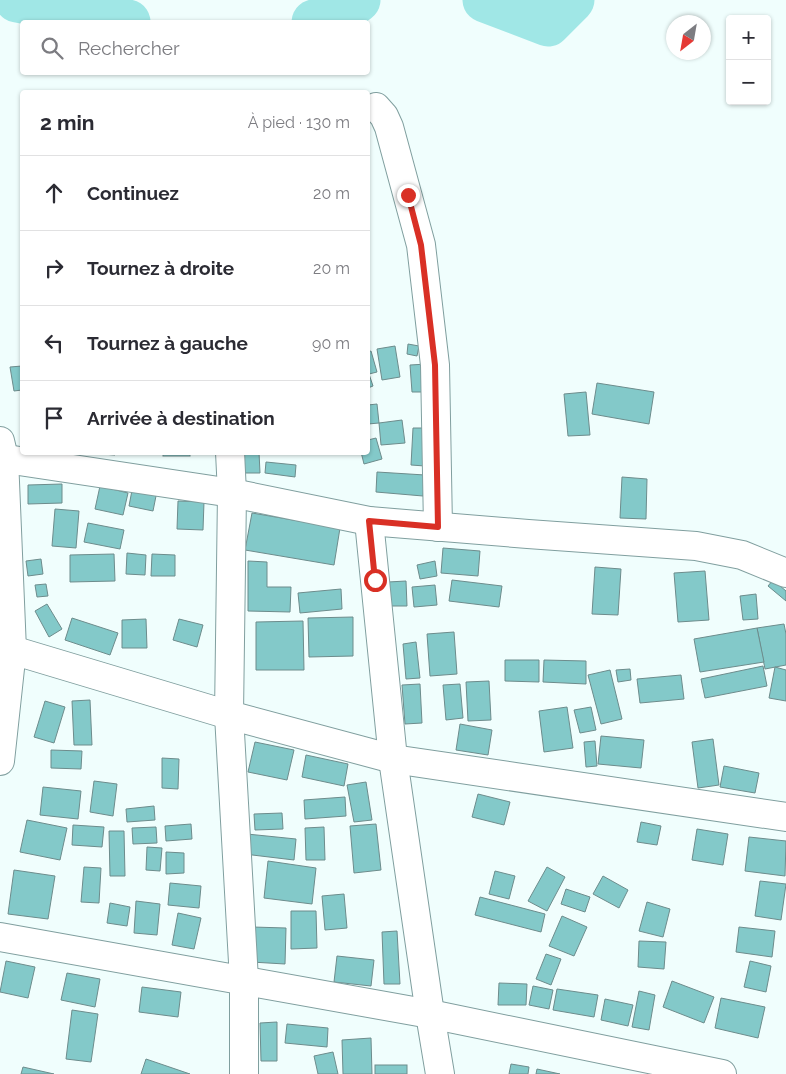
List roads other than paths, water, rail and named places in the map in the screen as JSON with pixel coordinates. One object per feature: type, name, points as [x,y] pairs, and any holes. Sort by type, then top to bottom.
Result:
[{"type":"street","points":[[376,107],[384,116],[389,127],[421,245],[435,365],[438,527]]},
{"type":"street","points":[[0,761],[6,649],[1,452],[232,493],[369,521],[696,546],[742,555],[786,573]]},
{"type":"street","points":[[230,455],[232,493],[228,715],[244,980],[244,1074]]},
{"type":"street","points":[[369,521],[393,759],[440,1074]]},
{"type":"street","points":[[6,649],[228,715],[393,759],[786,817]]},
{"type":"street","points":[[0,937],[430,1014],[722,1074]]},
{"type":"waterway","points":[[17,0],[118,20]]},
{"type":"waterway","points":[[320,20],[340,13],[358,0]]},
{"type":"waterway","points":[[485,0],[548,24],[572,0]]}]
